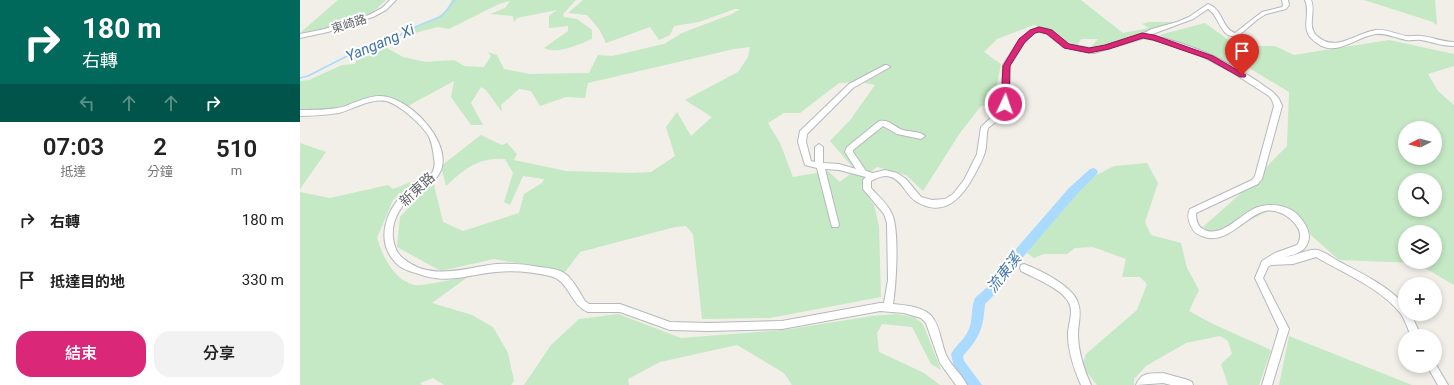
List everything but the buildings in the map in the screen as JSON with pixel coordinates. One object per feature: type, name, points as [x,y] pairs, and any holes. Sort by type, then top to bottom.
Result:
[{"type":"street","name":"東崎路","points":[[300,36],[326,31],[349,22],[371,16],[384,9],[393,0]]},
{"type":"street","points":[[962,385],[943,360],[928,318],[904,309],[888,308],[892,280],[891,223],[888,213],[867,189],[867,180],[883,172],[893,174],[903,181],[914,196],[925,202],[939,203],[956,196],[966,182],[980,155],[985,127],[998,116],[1005,104],[1006,66],[1018,46],[1032,32],[1039,29],[1046,30],[1066,46],[1089,51],[1106,48],[1142,36],[1154,30],[1189,20],[1208,6],[1218,13],[1226,32],[1232,35],[1237,35],[1264,13],[1284,8],[1286,5],[1285,0]]},
{"type":"street","points":[[1308,0],[1311,7],[1308,28],[1313,37],[1329,46],[1340,46],[1375,32],[1382,32],[1410,39],[1422,38],[1441,44],[1454,44]]},
{"type":"street","points":[[1142,36],[1164,41],[1211,57],[1275,97],[1278,106],[1259,177],[1255,182],[1193,211],[1192,214],[1196,229],[1212,236],[1223,232],[1263,208],[1271,207],[1286,211],[1301,225],[1304,233],[1303,244],[1298,249],[1273,256],[1265,264],[1259,278],[1284,329],[1267,385]]},
{"type":"street","points":[[873,176],[839,167],[820,166],[808,163],[802,142],[803,133],[851,86],[887,66]]},
{"type":"street","name":"新東路","points":[[300,112],[329,112],[367,101],[384,99],[396,103],[429,130],[434,140],[438,164],[437,171],[432,177],[402,201],[391,217],[388,234],[389,241],[395,254],[404,264],[425,273],[439,276],[496,268],[517,267],[559,275],[565,279],[582,304],[588,308],[620,308],[670,326],[709,328],[782,325],[866,309],[888,308]]},
{"type":"street","points":[[864,174],[849,152],[850,149],[882,123],[888,124],[900,132],[921,136]]},
{"type":"street","points":[[819,147],[820,166],[835,226]]},
{"type":"street","points":[[1270,260],[1293,260],[1314,253],[1318,254],[1376,288],[1398,304]]},
{"type":"street","points":[[1024,268],[1064,291],[1073,301],[1075,312],[1073,335],[1078,368],[1086,385]]},
{"type":"street","points":[[1436,373],[1443,385]]},
{"type":"street","points":[[1141,385],[1145,379],[1163,378],[1188,385]]},
{"type":"green space","points":[[338,0],[386,0],[372,13],[340,21],[326,28],[300,33]]},
{"type":"green space","points":[[452,0],[576,0],[563,14],[564,17],[577,19],[592,30],[592,39],[562,50],[550,50],[544,48],[568,31],[568,26],[549,28],[549,16],[557,10],[517,18],[514,22],[513,16],[490,14],[505,8],[510,1],[499,4],[449,29],[438,27],[415,33],[406,33],[441,14],[446,10]]},
{"type":"green space","points":[[583,0],[1081,0],[1123,33],[1149,28],[1142,24],[1148,22],[1178,22],[1096,49],[1090,48],[1098,39],[1081,39],[1077,46],[1060,39],[1049,29],[1034,25],[997,39],[984,52],[1001,64],[993,104],[981,106],[960,133],[923,191],[906,175],[877,167],[867,175],[861,188],[874,205],[879,226],[881,297],[770,318],[702,319],[693,234],[686,226],[675,227],[580,252],[565,272],[494,259],[441,271],[397,247],[400,217],[433,181],[443,222],[463,231],[519,213],[524,194],[542,183],[544,179],[523,176],[510,205],[504,202],[513,173],[505,159],[487,160],[472,165],[446,186],[441,166],[481,135],[502,145],[507,143],[517,154],[514,160],[566,171],[633,173],[651,172],[675,156],[666,127],[677,112],[691,136],[712,117],[685,100],[738,72],[748,57],[750,47],[734,49],[588,83],[585,98],[566,97],[540,106],[531,91],[519,89],[501,105],[502,112],[486,90],[481,87],[471,103],[483,125],[471,125],[451,97],[454,81],[408,106],[386,97],[375,97],[324,110],[300,111],[300,81],[309,80],[342,65],[355,64],[357,59],[347,61],[367,51],[387,48],[403,57],[426,62],[454,60],[464,66],[484,67],[491,56],[488,52],[497,55],[504,69],[530,74],[589,73],[598,55],[612,56],[664,44],[682,33],[732,14],[740,9],[735,9],[699,22],[674,26],[670,35],[659,40],[650,27],[606,43],[599,29],[587,15],[568,13]],"holes":[[[861,82],[875,85],[851,119],[830,141],[855,170],[840,182],[828,171],[793,177],[780,143],[768,123],[784,113],[800,113],[839,83]]]},
{"type":"green space","points":[[1364,0],[1435,0],[1437,23],[1436,25],[1433,22]]},
{"type":"green space","points":[[1205,23],[1237,46],[1275,46],[1294,55],[1389,40],[1454,54],[1454,66],[1428,74],[1438,91],[1454,105],[1454,285],[1426,269],[1442,269],[1442,225],[1398,225],[1398,262],[1339,260],[1276,207],[1215,237],[1203,227],[1240,194],[1287,146],[1289,92],[1249,68],[1189,49],[1159,35]]},
{"type":"green space","points":[[300,143],[326,152],[300,189]]},
{"type":"green space","points":[[1147,163],[1158,183],[1145,222],[1151,235],[1181,243],[1187,268],[1199,290],[1189,311],[1213,324],[1271,350],[1259,385],[1228,385],[1221,364],[1232,354],[1228,341],[1220,336],[1186,343],[1146,366],[1134,379],[1134,385],[1097,385],[1082,366],[1086,354],[1137,310],[1147,284],[1140,277],[1122,277],[1126,259],[1093,247],[1075,248],[1067,254],[1044,254],[1034,258],[1027,253],[1067,190],[1114,166]]},
{"type":"green space","points":[[419,179],[393,200],[377,238],[382,253],[400,278],[414,285],[432,284],[469,276],[432,303],[472,315],[493,327],[508,353],[514,381],[511,385],[444,385],[433,378],[420,383],[422,385],[300,385],[300,192],[330,198],[388,185],[393,189]]},
{"type":"green space","points":[[618,314],[681,338],[784,330],[872,316],[896,314],[914,317],[923,324],[941,370],[931,364],[912,327],[882,324],[877,333],[879,352],[924,373],[940,385],[792,385],[784,373],[737,345],[660,362],[628,379],[629,385],[524,385],[551,345],[579,319]]},
{"type":"green space","points":[[1289,336],[1412,385],[1279,385]]},
{"type":"waterway","name":"Yangang Xi","points":[[300,78],[308,76],[361,49],[382,45],[415,27],[442,16],[455,0]]},
{"type":"waterway","name":"流東溪","points":[[976,385],[958,363],[957,354],[972,337],[978,322],[979,302],[997,285],[1001,274],[1073,191],[1093,172]]},
{"type":"route","points":[[1005,104],[1006,66],[1022,41],[1032,32],[1039,29],[1046,30],[1066,46],[1089,51],[1106,48],[1117,43],[1142,36],[1154,38],[1211,57],[1242,75]]}]
